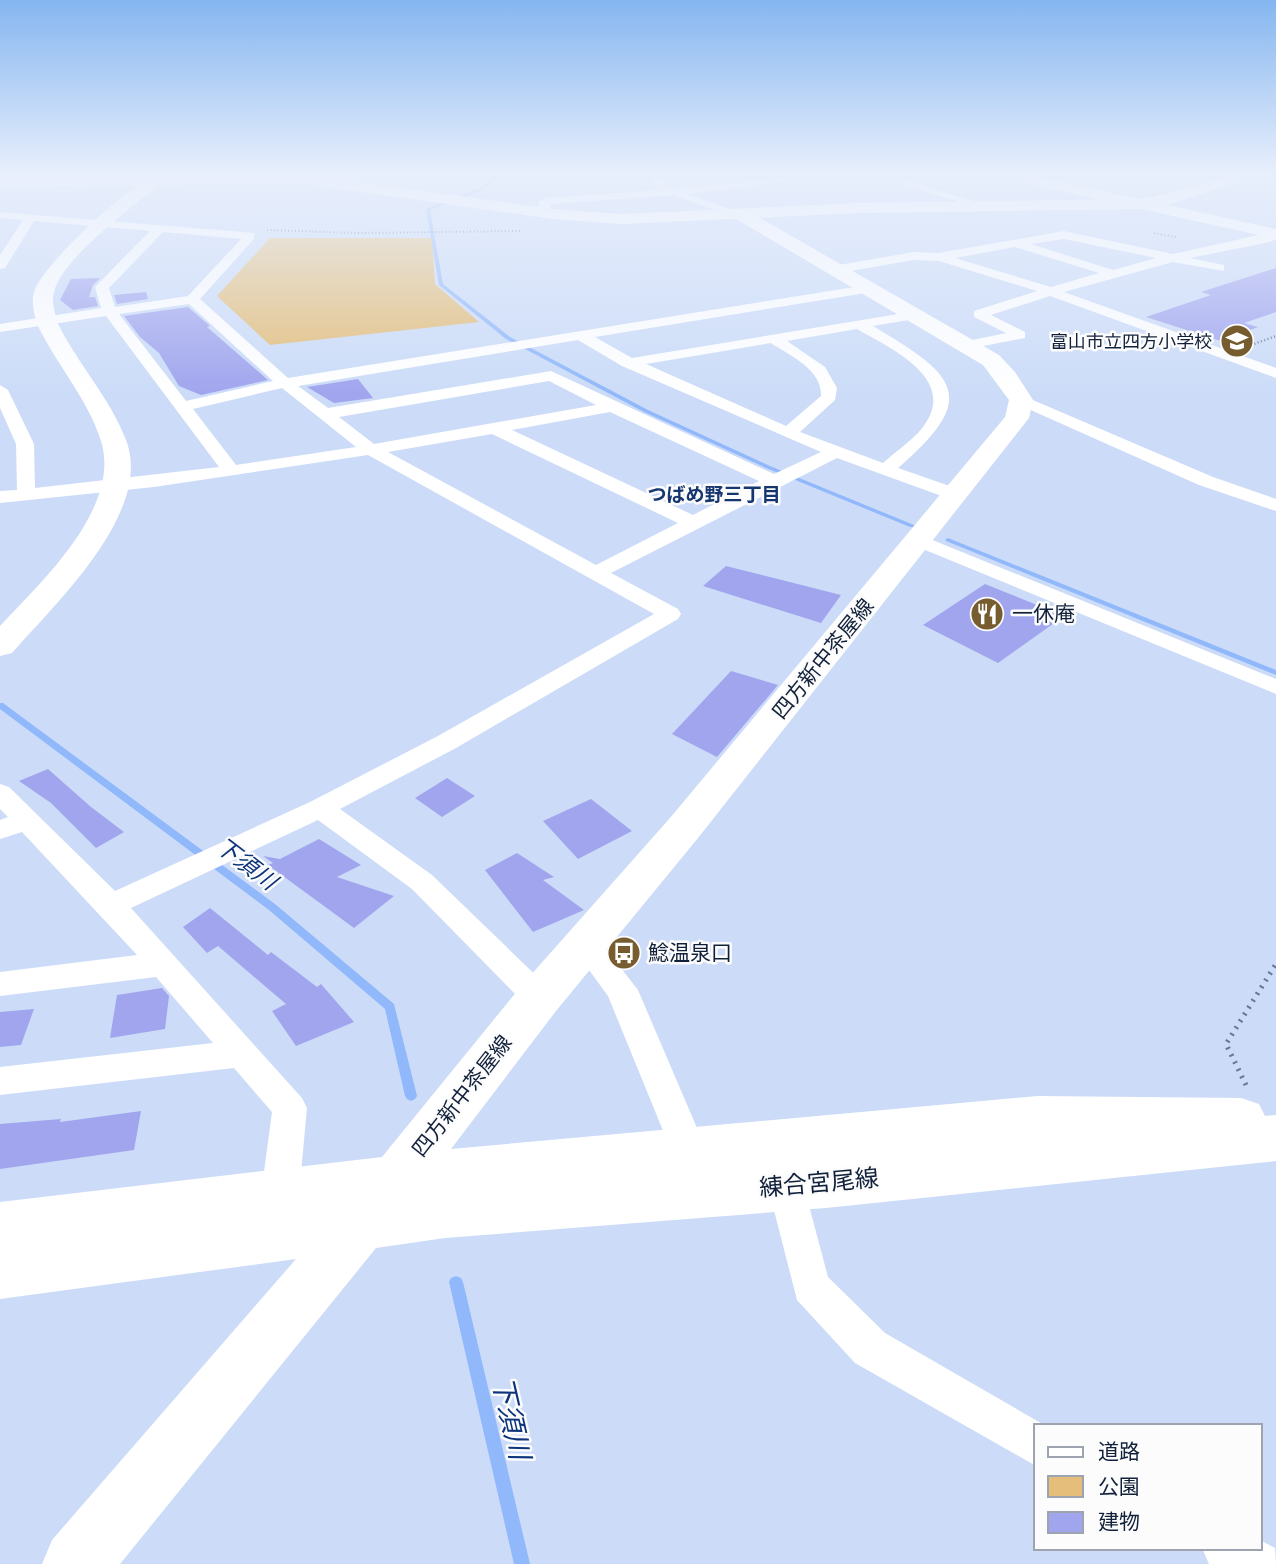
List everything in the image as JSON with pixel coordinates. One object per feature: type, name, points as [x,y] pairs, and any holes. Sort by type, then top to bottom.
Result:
[{"type":"main road","points":[[0,646],[90,538],[113,488],[115,443],[105,419],[44,321],[42,294],[49,279],[58,266],[79,247]]},
{"type":"main road","points":[[787,247],[854,294],[916,316],[968,345],[999,369],[1021,400]]},
{"type":"main road","name":"四方新中茶屋線","points":[[76,1564],[361,1224],[539,998],[920,541],[1017,418],[1021,400]]},
{"type":"main road","name":"練合宮尾線","points":[[396,1181],[496,1167],[1038,1118],[1262,1106]]},
{"type":"main road","name":"練合宮尾線","points":[[361,1224],[445,1213],[786,1187],[1276,1138]]},
{"type":"main road","points":[[0,1228],[396,1181]]},
{"type":"main road","points":[[0,1272],[361,1224]]},
{"type":"street","points":[[0,265],[12,247]]},
{"type":"street","points":[[141,247],[102,287],[109,311],[185,406],[231,470]]},
{"type":"street","points":[[0,328],[192,299],[240,247]]},
{"type":"street","points":[[627,363],[774,339],[914,256],[938,257],[997,247]]},
{"type":"street","points":[[1025,247],[1114,274]]},
{"type":"street","points":[[1127,247],[1219,268]]},
{"type":"street","points":[[968,345],[1020,335],[979,314],[1049,291],[1216,247]]},
{"type":"street","points":[[938,257],[1049,291],[1276,373]]},
{"type":"street","points":[[185,406],[285,383],[578,334],[854,294]]},
{"type":"street","points":[[854,294],[925,366],[942,393],[942,408],[935,422],[886,470]]},
{"type":"street","points":[[111,905],[320,808],[447,742],[670,614],[598,572],[371,450],[285,383],[192,299]]},
{"type":"street","points":[[578,334],[627,363],[789,433],[957,495]]},
{"type":"street","points":[[774,339],[820,371],[829,381],[831,390],[829,397],[789,433]]},
{"type":"street","points":[[324,414],[551,376],[774,481]]},
{"type":"street","points":[[0,392],[25,444],[26,495]]},
{"type":"street","points":[[1021,400],[1206,481],[1276,505]]},
{"type":"street","points":[[0,497],[113,488],[371,450],[612,407]]},
{"type":"street","points":[[495,429],[694,523]]},
{"type":"street","points":[[598,572],[836,452]]},
{"type":"street","points":[[920,541],[1276,687]]},
{"type":"street","points":[[0,793],[13,826],[111,905],[290,1108],[280,1195]]},
{"type":"street","points":[[320,808],[422,882],[539,998]]},
{"type":"street","points":[[586,944],[622,990],[688,1149]]},
{"type":"street","points":[[0,984],[163,964]]},
{"type":"street","points":[[0,1081],[242,1053]]},
{"type":"street","points":[[786,1187],[811,1287],[870,1348],[1034,1443]]},
{"type":"street","points":[[1229,1550],[1259,1564]]},
{"type":"path","points":[[1262,1106],[1226,1044],[1276,964]]},
{"type":"green space","points":[[262,247],[433,247],[435,284],[479,322],[270,345],[217,296]]},
{"type":"building","points":[[1276,268],[1276,312],[1244,323],[1258,327],[1221,341],[1146,317],[1211,295],[1201,292]]},
{"type":"building","points":[[100,278],[93,285],[89,297],[95,297],[98,306],[73,310],[60,300],[71,279]]},
{"type":"building","points":[[146,292],[148,299],[117,304],[114,295]]},
{"type":"building","points":[[188,307],[268,380],[201,395],[179,386],[159,353],[140,337],[124,316]]},
{"type":"building","points":[[358,379],[373,398],[334,403],[307,387]]},
{"type":"building","points":[[726,566],[841,595],[821,623],[703,586]]},
{"type":"building","points":[[985,584],[1064,616],[998,663],[923,625]]},
{"type":"building","points":[[731,671],[778,685],[717,757],[672,734]]},
{"type":"building","points":[[48,769],[124,832],[96,848],[51,803],[19,781]]},
{"type":"building","points":[[447,778],[475,796],[442,817],[415,798]]},
{"type":"building","points":[[591,799],[632,831],[578,859],[543,821]]},
{"type":"building","points":[[319,839],[361,865],[337,877],[394,896],[354,928],[268,865],[273,863],[263,856],[280,859]]},
{"type":"building","points":[[517,853],[554,877],[543,880],[584,910],[533,932],[485,870]]},
{"type":"building","points":[[210,908],[268,955],[271,952],[317,987],[321,984],[354,1022],[296,1046],[272,1011],[286,1004],[218,946],[207,953],[183,927]]},
{"type":"building","points":[[162,988],[169,996],[165,1029],[110,1038],[117,995]]},
{"type":"building","points":[[34,1009],[21,1045],[0,1047],[0,1012]]},
{"type":"building","points":[[141,1111],[134,1150],[0,1169],[0,1124],[61,1119],[60,1122]]},
{"type":"waterway","points":[[435,247],[441,284],[508,338],[646,411],[768,467],[912,526]]},
{"type":"waterway","points":[[948,540],[1276,673]]},
{"type":"waterway","name":"下須川","points":[[0,705],[272,907],[390,1007],[411,1096]]},
{"type":"waterway","name":"下須川","points":[[456,1282],[522,1564]]},
{"type":"place","name":"富山市立四方小学校","points":[[1237,341]]},
{"type":"place","name":"一休庵","points":[[987,614]]},
{"type":"place","name":"鯰温泉口","points":[[624,953]]},
{"type":"district","name":"つばめ野三丁目","points":[[714,494]]}]
